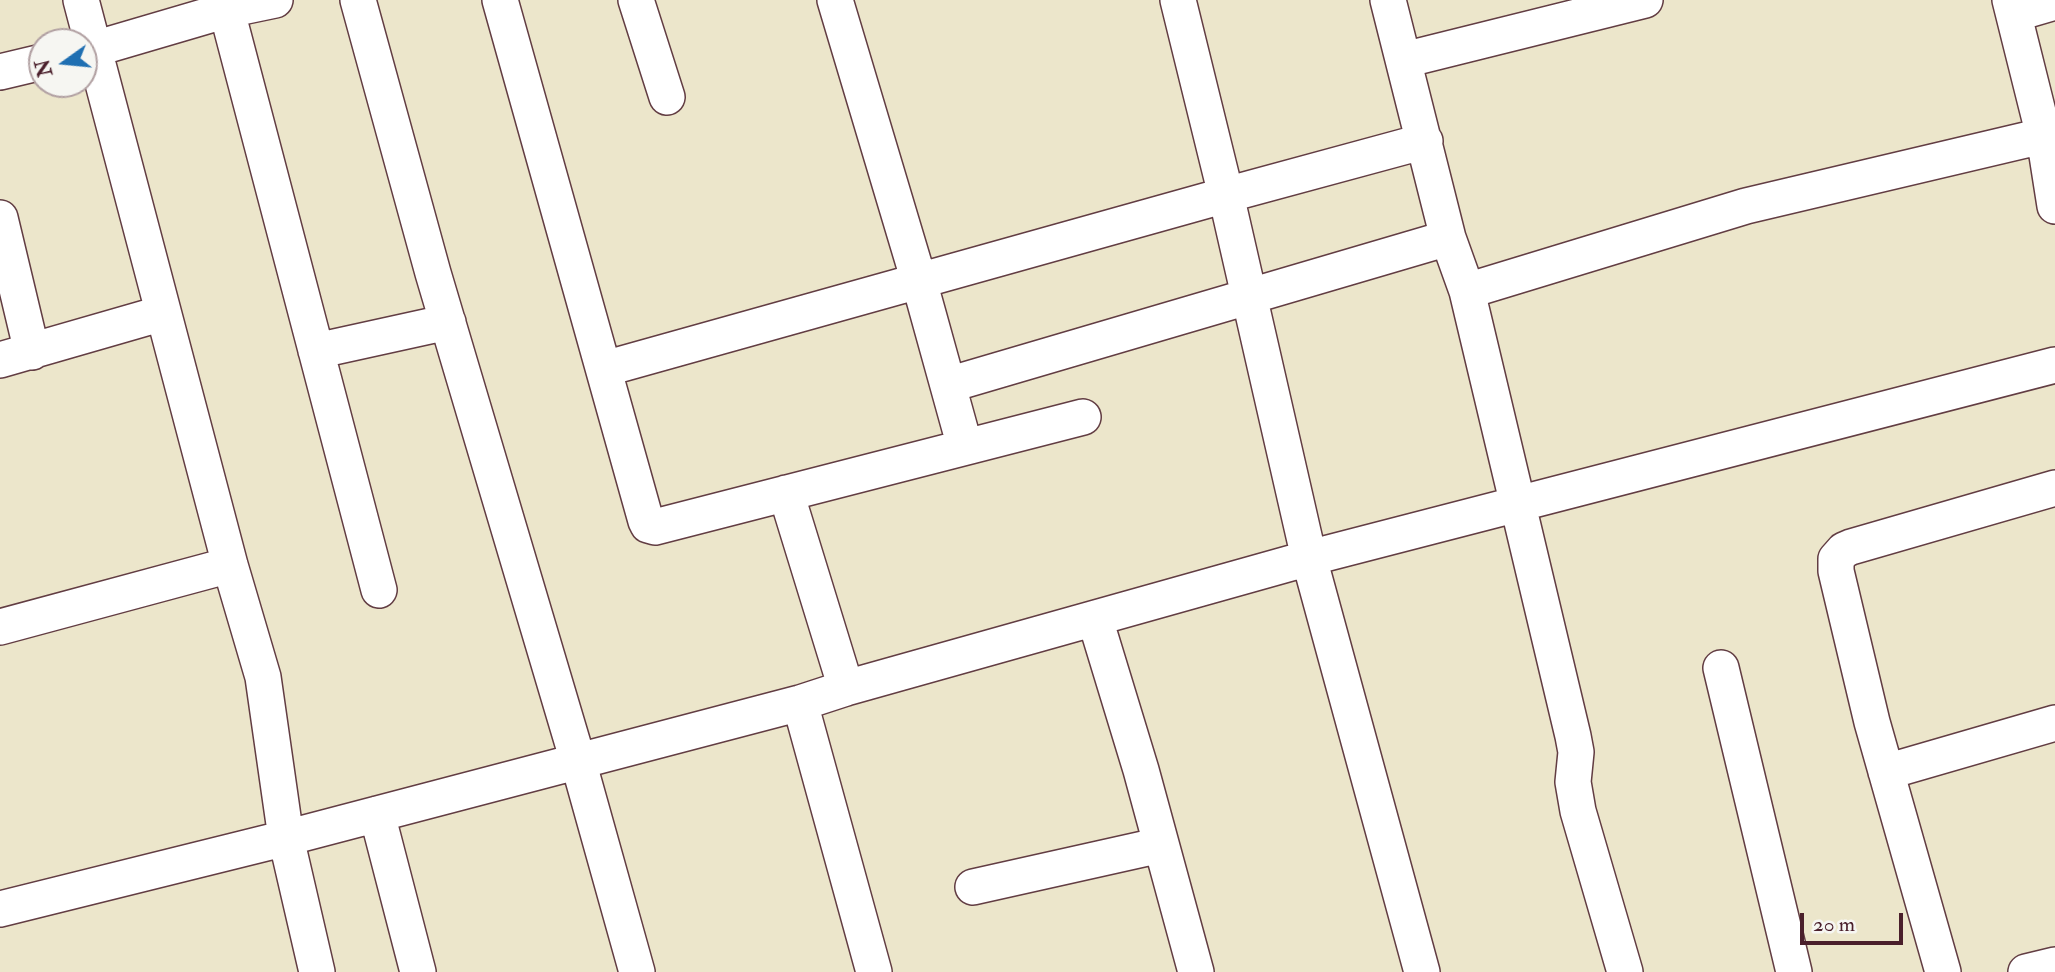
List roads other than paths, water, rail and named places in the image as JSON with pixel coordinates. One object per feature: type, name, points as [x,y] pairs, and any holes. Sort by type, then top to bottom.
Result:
[{"type":"street","points":[[81,0],[85,28]]},
{"type":"street","points":[[98,48],[225,5],[275,0]]},
{"type":"street","points":[[358,0],[429,260],[578,761],[637,972]]},
{"type":"street","points":[[500,0],[648,525],[655,527],[1083,417]]},
{"type":"street","points":[[636,0],[667,97]]},
{"type":"street","points":[[835,0],[919,281],[965,447]]},
{"type":"street","points":[[1178,0],[1226,194],[1309,558],[1422,972]]},
{"type":"street","points":[[1388,0],[1448,237],[1467,291],[1573,736],[1576,752],[1573,782],[1578,811],[1625,972]]},
{"type":"street","points":[[1404,60],[1645,0]]},
{"type":"street","points":[[2055,2],[2012,7],[2050,135],[2055,206]]},
{"type":"street","points":[[225,5],[379,590]]},
{"type":"street","points":[[0,72],[28,65]]},
{"type":"street","points":[[98,83],[263,677],[286,838],[317,972]]},
{"type":"street","points":[[1467,291],[1746,206],[2050,135]]},
{"type":"street","points":[[604,369],[1226,194],[1425,141]]},
{"type":"street","points":[[0,218],[16,356],[163,313]]},
{"type":"street","points":[[948,385],[1448,237]]},
{"type":"street","points":[[316,351],[448,322]]},
{"type":"street","points":[[0,909],[286,838],[800,703],[1309,558],[2055,365]]},
{"type":"street","points":[[1943,972],[1872,722],[1836,571],[1836,559],[1851,547],[2055,488]]},
{"type":"street","points":[[786,493],[846,688]]},
{"type":"street","points":[[0,627],[230,565]]},
{"type":"street","points":[[1095,619],[1196,972]]},
{"type":"street","points":[[1721,668],[1794,972]]},
{"type":"street","points":[[800,703],[874,972]]},
{"type":"street","points":[[1886,772],[2055,723]]},
{"type":"street","points":[[377,814],[418,972]]},
{"type":"street","points":[[973,887],[1161,845]]},
{"type":"street","points":[[2026,972],[2055,965]]}]
